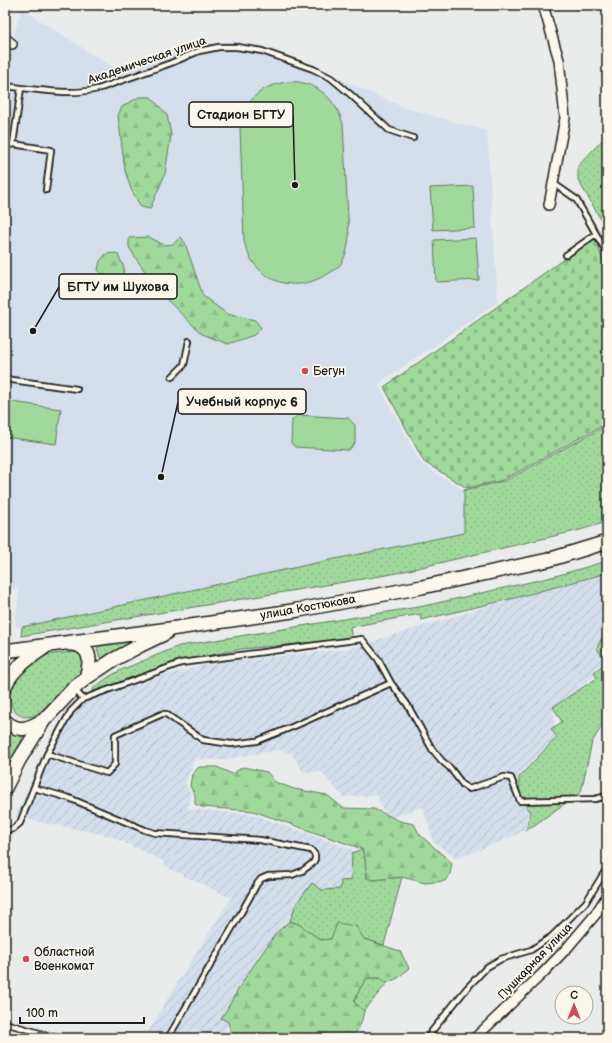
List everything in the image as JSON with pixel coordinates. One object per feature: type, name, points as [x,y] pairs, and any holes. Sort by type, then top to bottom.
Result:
[{"type":"main road","name":"улица Костюкова","points":[[5,651],[299,610],[422,587],[548,560],[607,542]]},
{"type":"main road","points":[[5,788],[19,760],[44,720],[73,689],[86,678],[113,660],[177,628]]},
{"type":"main road","points":[[66,643],[80,646],[86,650],[89,658],[89,664],[86,678]]},
{"type":"main road","points":[[5,686],[12,673],[19,666],[28,658],[48,645]]},
{"type":"main road","points":[[5,721],[12,727],[23,729],[44,720]]},
{"type":"street","points":[[543,5],[559,60],[565,118],[549,205]]},
{"type":"street","name":"Пушкарная улица","points":[[475,1038],[567,948],[595,915],[607,896]]},
{"type":"lane","name":"Академическая улица","points":[[5,86],[88,92],[98,90],[199,51],[219,47],[237,47],[262,51],[313,69],[331,78],[389,130],[413,138]]},
{"type":"lane","points":[[13,144],[21,88]]},
{"type":"lane","points":[[5,146],[13,144],[51,150],[46,190]]},
{"type":"lane","points":[[553,183],[576,199],[607,253]]},
{"type":"lane","points":[[566,255],[596,234]]},
{"type":"lane","points":[[172,377],[184,365],[189,341]]},
{"type":"lane","points":[[5,379],[77,389]]},
{"type":"lane","points":[[5,831],[13,829],[20,823],[47,754],[71,711],[83,699],[182,663],[362,640],[378,658],[391,683],[407,704],[432,749],[450,768],[463,785],[469,789],[504,777],[511,778],[520,801],[595,799],[607,796]]},
{"type":"lane","points":[[47,754],[107,773],[115,764],[115,735],[162,714],[166,714],[203,740],[231,744],[257,741],[391,683]]},
{"type":"lane","points":[[73,689],[83,699]]},
{"type":"lane","points":[[34,788],[69,798],[155,833],[260,840],[310,850],[315,855],[313,863],[297,873],[292,875],[268,876],[261,879],[168,1038]]},
{"type":"lane","points":[[427,1038],[467,988],[487,967],[501,959],[531,950],[552,936],[586,902],[607,868]]},
{"type":"lane","points":[[5,1023],[57,1038]]},
{"type":"shaded area","points":[[22,9],[122,73],[194,45],[234,41],[273,49],[403,107],[487,131],[498,302],[378,384],[421,464],[464,490],[464,533],[325,561],[22,627],[15,626],[19,589],[5,589],[5,49],[12,44]]},
{"type":"shaded area","points":[[607,570],[607,665],[554,710],[555,739],[518,776],[520,801],[529,812],[525,831],[458,859],[433,842],[423,807],[386,819],[377,795],[343,797],[321,772],[303,772],[292,754],[279,750],[221,760],[195,759],[185,784],[191,794],[187,809],[252,814],[360,852],[358,872],[346,891],[311,889],[220,1038],[145,1038],[167,999],[231,898],[170,869],[161,860],[110,836],[15,817],[49,743],[78,705],[152,678],[214,663],[347,649]]},
{"type":"green space","points":[[287,82],[301,82],[317,88],[329,98],[341,117],[343,124],[349,236],[345,256],[338,267],[330,273],[310,282],[297,284],[274,280],[263,273],[255,265],[248,254],[244,241],[241,121],[246,108],[254,97],[271,86]]},
{"type":"green space","points":[[139,97],[151,97],[167,115],[171,135],[165,174],[150,209],[141,207],[131,189],[125,171],[118,115],[122,107]]},
{"type":"green space","points":[[607,135],[607,230],[578,180],[578,166]]},
{"type":"green space","points":[[473,186],[475,228],[433,230],[430,188]]},
{"type":"green space","points":[[149,237],[164,245],[173,244],[181,237],[185,243],[203,296],[227,314],[255,320],[261,328],[254,335],[228,344],[202,334],[161,294],[129,247],[129,238]]},
{"type":"green space","points":[[595,237],[607,272],[607,423],[503,480],[467,488],[424,462],[384,387]]},
{"type":"green space","points":[[476,238],[479,280],[436,282],[434,240]]},
{"type":"green space","points":[[117,253],[124,267],[123,277],[104,277],[98,270],[100,261],[106,254]]},
{"type":"green space","points":[[5,401],[61,409],[56,444],[5,437]]},
{"type":"green space","points":[[298,415],[348,418],[355,425],[355,443],[349,450],[295,447],[291,443],[292,420]]},
{"type":"green space","points":[[607,425],[607,522],[580,530],[392,574],[21,636],[22,627],[325,561],[464,533],[464,490],[505,481]]},
{"type":"green space","points":[[607,561],[607,573],[515,598],[421,620],[420,614],[350,627],[352,639],[241,649],[182,661],[91,692],[107,678],[121,670],[179,646],[424,606],[552,577]]},
{"type":"green space","points":[[607,636],[607,718],[592,742],[581,792],[526,831],[531,812],[520,800],[519,777],[557,737],[551,729],[562,722],[553,707],[597,678],[594,672],[606,663],[597,648],[602,638]]},
{"type":"green space","points":[[142,638],[102,660],[100,658],[97,648],[99,646]]},
{"type":"green space","points":[[74,652],[82,656],[84,661],[85,666],[81,672],[34,716],[24,717],[16,713],[12,707],[9,697],[12,685],[31,661],[45,655]]},
{"type":"green space","points":[[5,728],[22,736],[22,740],[5,775]]},
{"type":"green space","points":[[199,767],[217,767],[232,774],[243,767],[267,772],[275,782],[294,789],[327,795],[343,808],[374,809],[400,821],[414,824],[420,835],[452,863],[450,874],[445,881],[425,883],[402,877],[373,880],[367,878],[365,859],[362,849],[253,811],[202,807],[195,804],[195,795],[190,786],[192,774]]},
{"type":"green space","points":[[362,849],[365,859],[367,878],[373,880],[402,877],[384,945],[364,939],[321,940],[300,925],[290,921],[296,904],[312,883],[322,890],[340,889],[341,881],[351,880],[352,853]]},
{"type":"green space","points":[[290,921],[300,925],[321,940],[331,939],[337,923],[356,926],[364,939],[400,951],[409,968],[398,978],[387,983],[380,978],[367,978],[360,988],[354,1002],[364,1011],[359,1027],[352,1036],[348,1038],[232,1038],[228,1022],[221,1018],[243,981],[276,933]]},
{"type":"green space","points":[[367,978],[380,978],[387,983],[364,1011],[354,1002],[360,988]]},
{"type":"place","name":"Стадион БГТУ","points":[[295,185]]},
{"type":"place","name":"БГТУ им Шухова","points":[[33,331]]},
{"type":"place","name":"Бегун","points":[[305,371]]},
{"type":"place","name":"Учебный корпус 6","points":[[161,477]]},
{"type":"place","name":"Областной Военкомат","points":[[26,959]]}]
